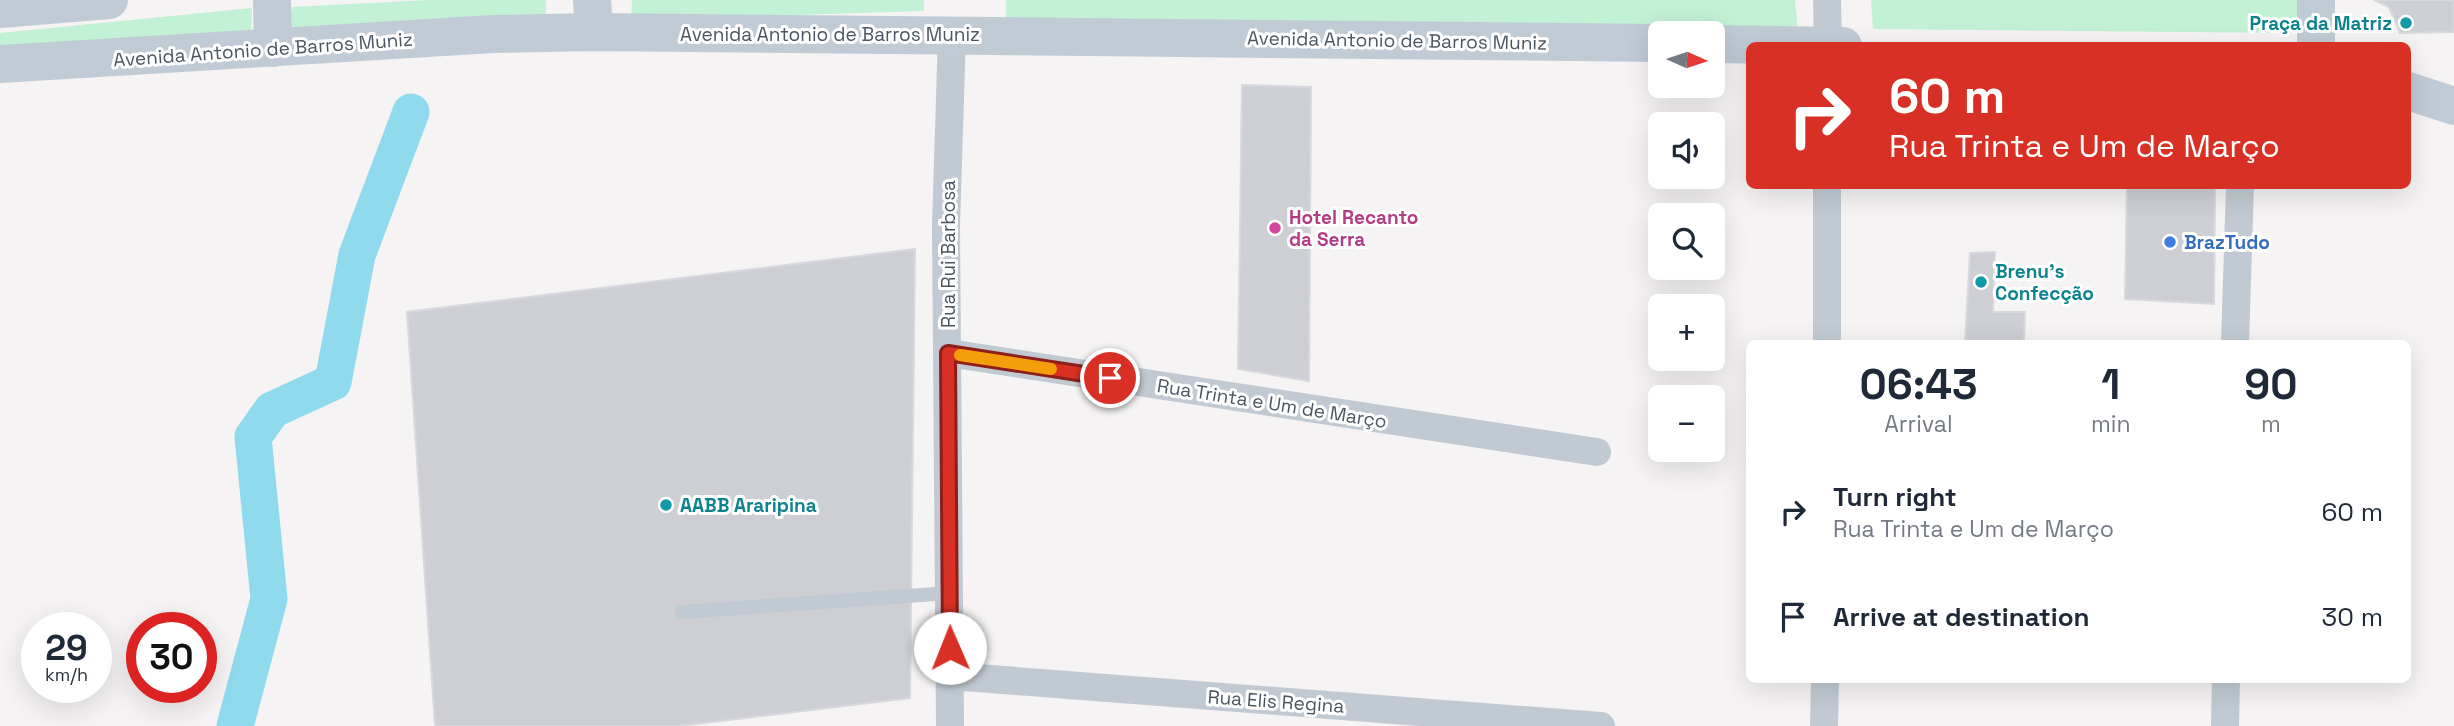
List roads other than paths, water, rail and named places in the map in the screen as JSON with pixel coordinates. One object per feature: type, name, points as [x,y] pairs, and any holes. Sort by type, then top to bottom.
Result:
[{"type":"main road","points":[[0,9],[109,0]]},
{"type":"main road","points":[[272,0],[273,48]]},
{"type":"main road","points":[[2316,0],[2316,42]]},
{"type":"main road","name":"Avenida Antonio de Barros Muniz","points":[[0,64],[493,34],[593,16],[952,34],[1648,43]]},
{"type":"main road","points":[[1726,44],[1746,44]]},
{"type":"main road","points":[[2411,92],[2454,106]]},
{"type":"street","points":[[1826,0],[1828,42]]},
{"type":"street","name":"Rua Rui Barbosa","points":[[950,726],[946,226],[952,34]]},
{"type":"street","points":[[1827,340],[1828,189]]},
{"type":"street","points":[[2235,340],[2240,189]]},
{"type":"street","name":"Rua Trinta e Um de Março","points":[[948,353],[1597,452]]},
{"type":"street","name":"Rua Elis Regina","points":[[951,676],[1601,726]]},
{"type":"street","points":[[1824,726],[1825,683]]},
{"type":"street","points":[[2225,726],[2226,683]]},
{"type":"lane","points":[[682,612],[950,593]]},
{"type":"waterway","points":[[235,726],[269,599],[253,437],[272,410],[333,382],[357,255],[411,112]]},
{"type":"place","name":"Praça da Matriz","points":[[2406,23]]},
{"type":"place","name":"Hotel Recanto da Serra","points":[[1275,228]]},
{"type":"place","name":"BrazTudo","points":[[2170,242]]},
{"type":"place","name":"Brenu's Confecção","points":[[1981,282]]},
{"type":"place","name":"AABB Araripina","points":[[666,505]]}]
